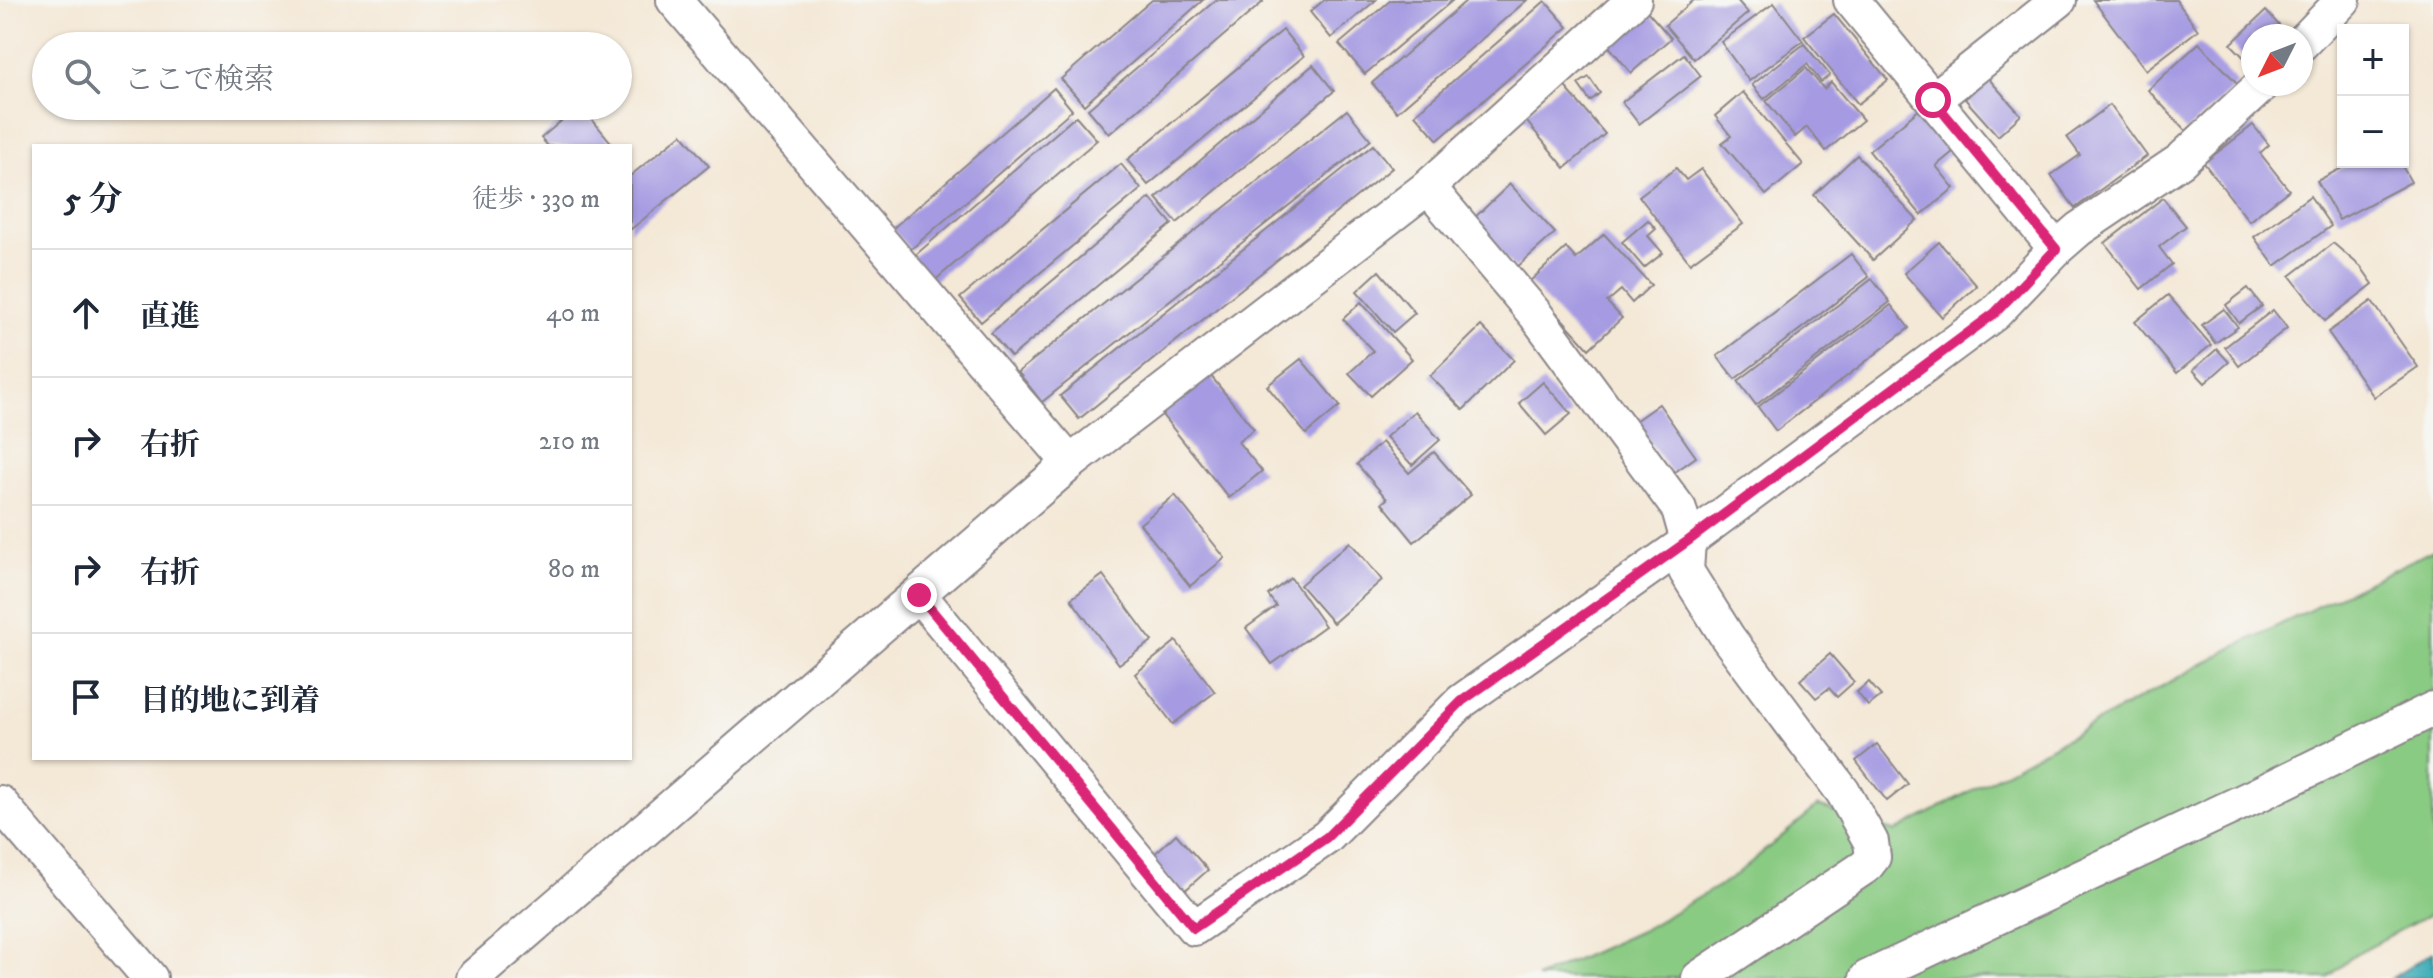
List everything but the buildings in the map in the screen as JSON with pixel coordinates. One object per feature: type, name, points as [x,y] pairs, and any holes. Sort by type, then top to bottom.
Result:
[{"type":"street","points":[[674,0],[1070,463]]},
{"type":"street","points":[[473,978],[1070,463],[1428,187],[1634,0]]},
{"type":"street","points":[[1851,0],[2056,249]]},
{"type":"street","points":[[1933,100],[2059,0]]},
{"type":"street","points":[[2313,31],[2343,0]]},
{"type":"street","points":[[919,595],[1194,928],[1327,837],[1462,701],[1688,541],[1995,313],[2079,229],[2180,161],[2251,96]]},
{"type":"street","points":[[1428,187],[1535,314],[1679,509],[1688,541],[1686,571],[1728,638],[1843,792],[1871,842],[1873,857],[1866,866],[1699,978]]},
{"type":"street","points":[[1867,978],[2433,709]]},
{"type":"street","points":[[0,803],[150,978]]},
{"type":"green space","points":[[2433,550],[2433,913],[2355,954],[2328,978],[1536,978],[1643,930],[1732,878],[1818,806],[1895,832],[2234,647]]},
{"type":"water","points":[[2433,952],[2433,978],[2392,978]]},
{"type":"route","points":[[919,595],[1194,928],[1327,837],[1462,701],[1688,541],[1995,313],[2056,249],[1933,100]]}]
